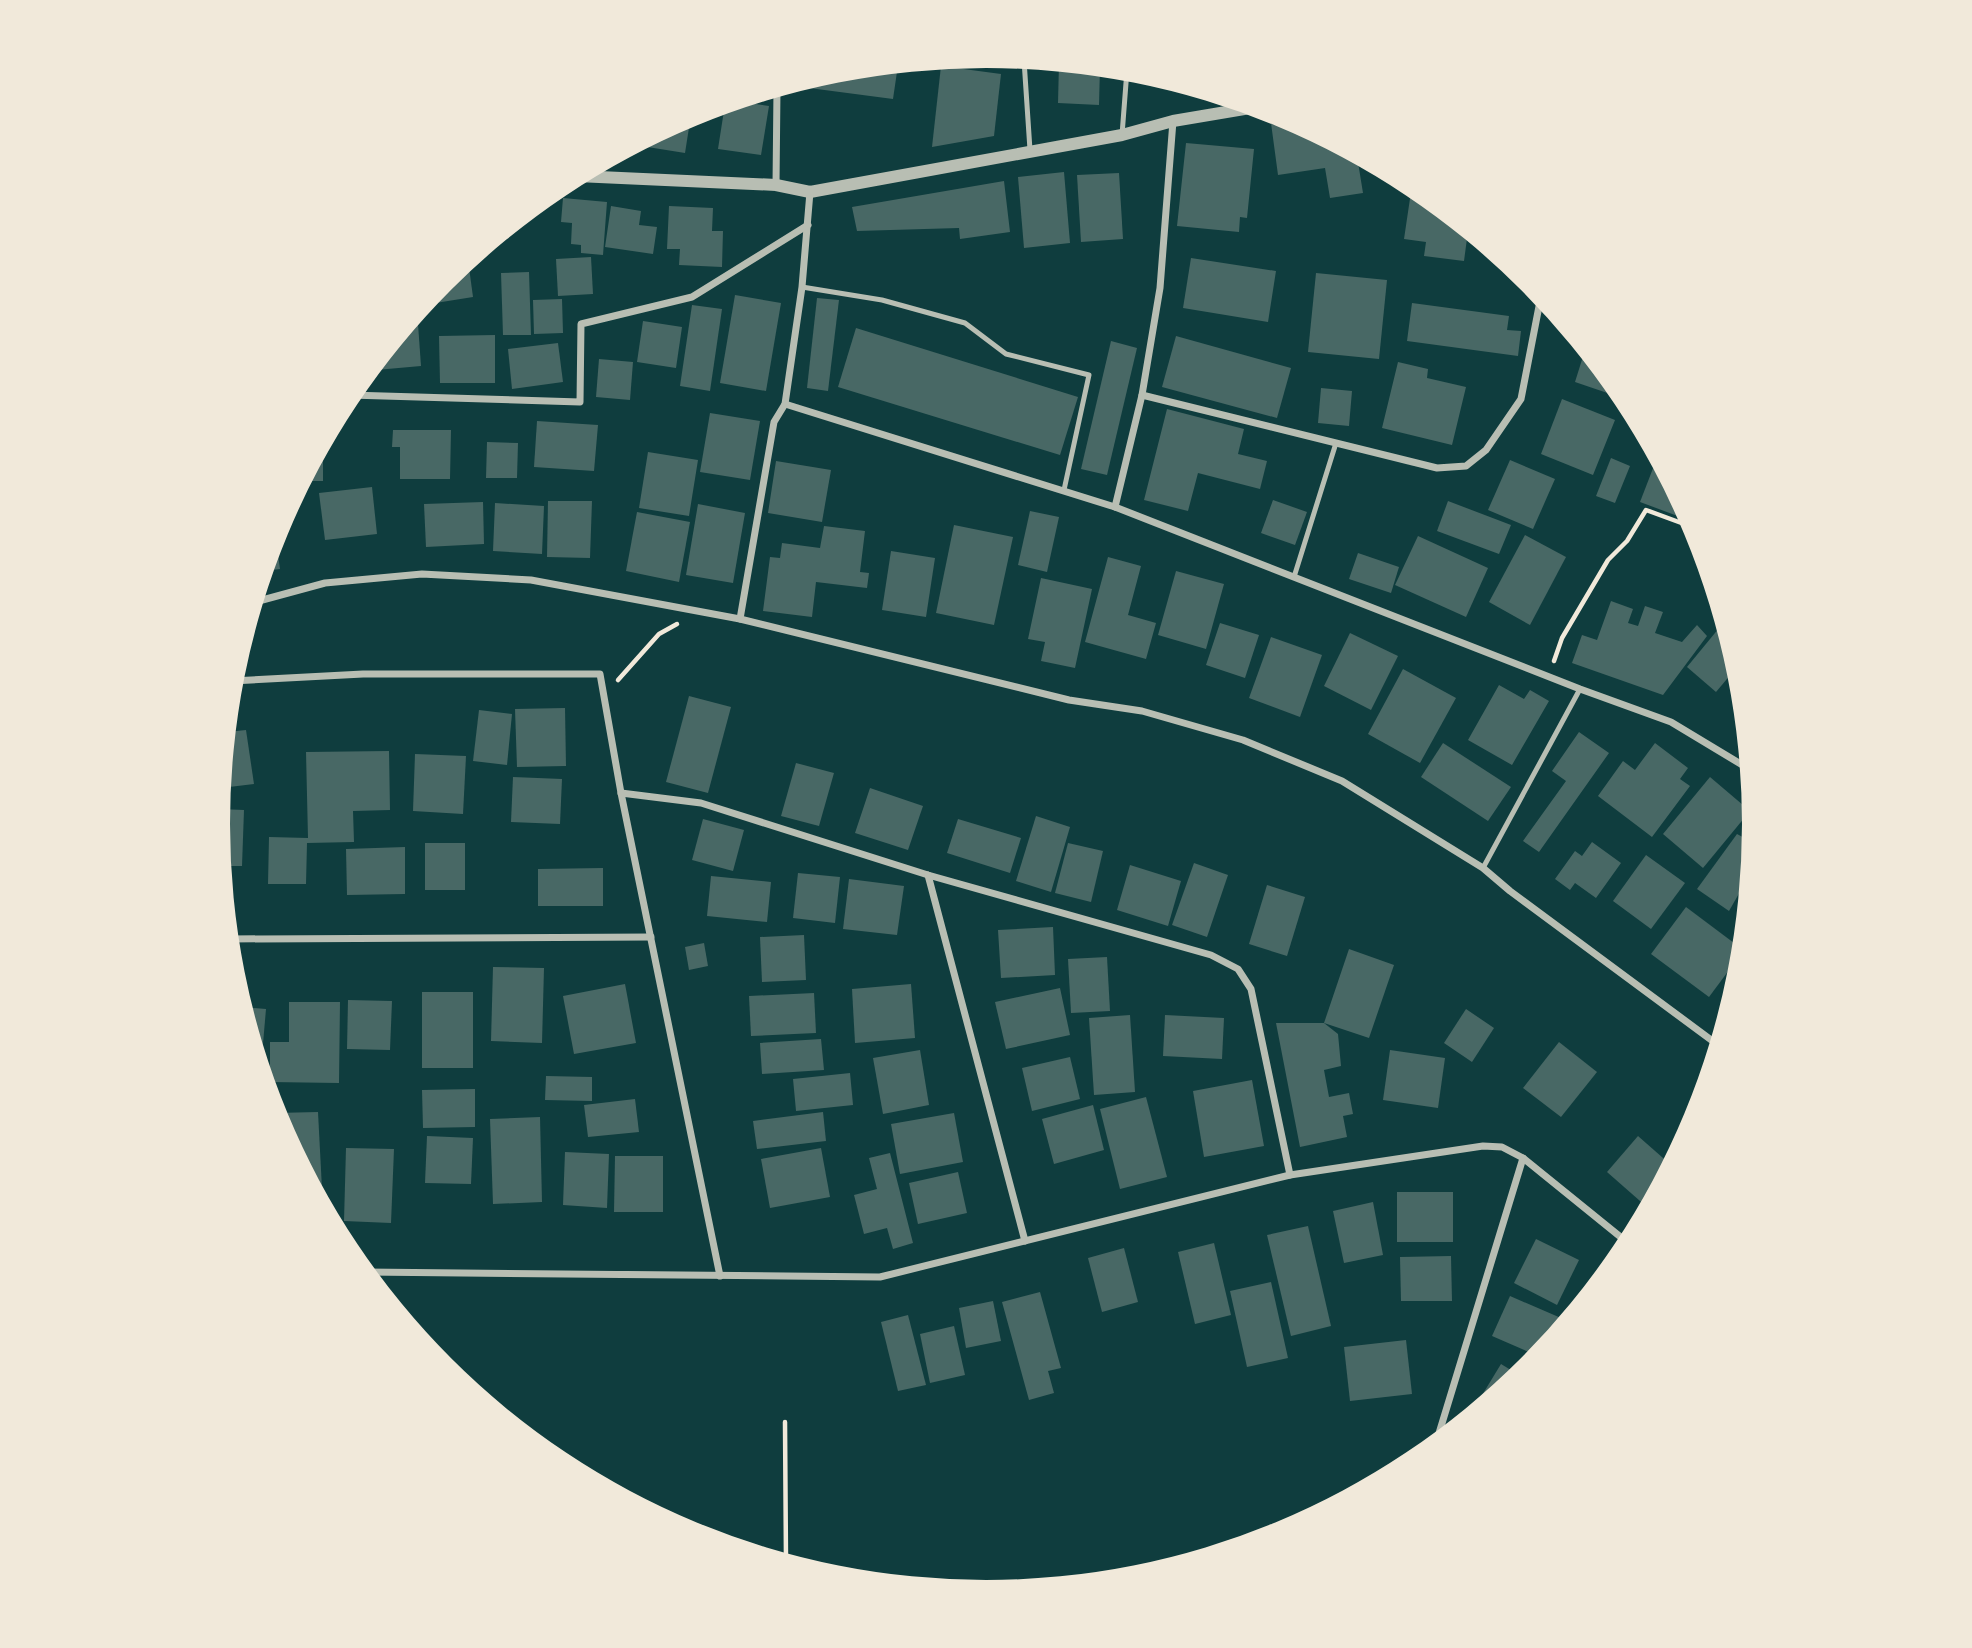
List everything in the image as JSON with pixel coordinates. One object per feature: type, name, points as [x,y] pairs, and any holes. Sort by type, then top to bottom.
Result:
[{"type":"street","points":[[776,185],[777,98]]},
{"type":"street","points":[[597,177],[776,185],[810,192],[1122,135],[1173,121],[1235,110]]},
{"type":"street","points":[[1115,507],[1142,395],[1160,288],[1173,121]]},
{"type":"street","points":[[740,619],[774,422],[785,404],[803,287],[810,192]]},
{"type":"street","points":[[364,395],[580,402],[581,324],[692,297],[808,225]]},
{"type":"street","points":[[1142,395],[1437,468],[1466,466],[1486,450],[1521,399],[1538,309]]},
{"type":"street","points":[[785,404],[1115,507],[1671,722],[1739,763]]},
{"type":"street","points":[[265,599],[325,583],[422,574],[531,580],[740,619],[1069,700],[1142,711],[1243,740],[1342,781],[1483,868],[1510,891],[1710,1039]]},
{"type":"street","points":[[244,680],[363,674],[600,674],[621,793],[720,1276]]},
{"type":"street","points":[[621,793],[701,803],[928,875],[1211,956],[1238,969],[1251,989],[1290,1175]]},
{"type":"street","points":[[928,875],[1025,1241]]},
{"type":"street","points":[[240,939],[651,937]]},
{"type":"street","points":[[378,1272],[880,1277],[1290,1175],[1483,1146],[1502,1147],[1523,1157],[1619,1236]]},
{"type":"street","points":[[1441,1428],[1523,1157]]},
{"type":"lane","points":[[1025,70],[1030,150]]},
{"type":"lane","points":[[1122,135],[1126,82]]},
{"type":"lane","points":[[803,287],[882,300],[965,323],[1006,354],[1089,374],[1064,490]]},
{"type":"lane","points":[[1294,577],[1336,443]]},
{"type":"lane","points":[[1483,868],[1580,689]]},
{"type":"path","points":[[1549,677],[1562,638],[1608,560],[1627,541],[1646,510],[1678,522]]},
{"type":"path","points":[[604,696],[659,634],[685,618],[686,609]]},
{"type":"path","points":[[785,1422],[786,1553]]},
{"type":"building","points":[[963,69],[1001,74],[994,136],[932,147],[941,70]]},
{"type":"building","points":[[1059,72],[1100,77],[1099,105],[1058,103]]},
{"type":"building","points":[[897,74],[893,99],[814,89]]},
{"type":"building","points":[[756,104],[769,106],[761,155],[718,149],[723,116]]},
{"type":"building","points":[[1271,125],[1359,167],[1363,193],[1330,198],[1325,168],[1278,175]]},
{"type":"building","points":[[689,130],[685,153],[650,147]]},
{"type":"building","points":[[1186,143],[1254,149],[1247,218],[1240,217],[1239,232],[1177,226]]},
{"type":"building","points":[[1064,172],[1070,243],[1024,248],[1018,177]]},
{"type":"building","points":[[1119,173],[1123,239],[1081,242],[1077,175]]},
{"type":"building","points":[[1004,181],[1010,232],[960,239],[959,228],[857,231],[852,207]]},
{"type":"building","points":[[563,198],[607,202],[603,255],[581,253],[581,245],[571,244],[572,223],[561,222]]},
{"type":"building","points":[[1410,199],[1467,241],[1464,261],[1424,256],[1426,242],[1404,239]]},
{"type":"building","points":[[611,206],[641,211],[639,225],[657,227],[653,254],[605,247]]},
{"type":"building","points":[[669,206],[713,208],[712,231],[723,231],[722,267],[679,265],[680,249],[667,249]]},
{"type":"building","points":[[591,257],[593,294],[558,296],[556,259]]},
{"type":"building","points":[[1191,258],[1276,271],[1268,322],[1183,308]]},
{"type":"building","points":[[529,272],[531,335],[503,335],[501,273]]},
{"type":"building","points":[[470,273],[473,297],[440,302]]},
{"type":"building","points":[[1316,273],[1387,280],[1379,359],[1308,352]]},
{"type":"building","points":[[735,295],[781,303],[766,391],[720,383]]},
{"type":"building","points":[[817,298],[839,300],[828,391],[807,388]]},
{"type":"building","points":[[562,299],[563,333],[534,334],[533,300]]},
{"type":"building","points":[[1412,303],[1509,316],[1507,330],[1521,331],[1518,356],[1407,341]]},
{"type":"building","points":[[692,305],[722,309],[710,391],[680,386]]},
{"type":"building","points":[[643,321],[682,327],[676,368],[637,362]]},
{"type":"building","points":[[418,326],[421,366],[382,369]]},
{"type":"building","points":[[856,328],[1078,397],[1060,455],[838,387]]},
{"type":"building","points":[[495,335],[495,383],[440,383],[439,336]]},
{"type":"building","points":[[1176,336],[1291,368],[1277,418],[1162,387]]},
{"type":"building","points":[[1111,341],[1137,348],[1107,475],[1081,469]]},
{"type":"building","points":[[558,343],[563,382],[512,389],[508,349]]},
{"type":"building","points":[[599,359],[633,362],[630,400],[596,397]]},
{"type":"building","points":[[1582,359],[1606,393],[1575,382]]},
{"type":"building","points":[[1398,362],[1428,369],[1427,378],[1466,387],[1452,445],[1382,428]]},
{"type":"building","points":[[1321,388],[1352,391],[1349,426],[1318,423]]},
{"type":"building","points":[[1562,399],[1615,420],[1593,475],[1541,454]]},
{"type":"building","points":[[1167,409],[1244,429],[1238,454],[1267,461],[1260,489],[1198,473],[1188,511],[1144,500]]},
{"type":"building","points":[[710,413],[760,421],[750,480],[700,472]]},
{"type":"building","points":[[537,421],[598,425],[594,471],[534,467]]},
{"type":"building","points":[[393,430],[451,430],[450,479],[400,479],[400,447],[392,447]]},
{"type":"building","points":[[487,442],[518,443],[517,478],[486,478]]},
{"type":"building","points":[[648,452],[698,460],[689,516],[639,508]]},
{"type":"building","points":[[1611,458],[1630,466],[1615,503],[1596,496]]},
{"type":"building","points":[[1510,460],[1555,479],[1533,529],[1488,510]]},
{"type":"building","points":[[776,461],[831,470],[822,522],[768,513]]},
{"type":"building","points":[[323,462],[323,481],[313,481]]},
{"type":"building","points":[[1653,469],[1675,515],[1640,502]]},
{"type":"building","points":[[372,487],[377,534],[325,540],[319,493]]},
{"type":"building","points":[[1273,500],[1307,512],[1295,545],[1261,533]]},
{"type":"building","points":[[548,501],[592,501],[590,558],[547,557]]},
{"type":"building","points":[[1448,501],[1511,525],[1499,554],[1437,531]]},
{"type":"building","points":[[483,502],[484,544],[426,547],[424,504]]},
{"type":"building","points":[[495,503],[544,506],[542,554],[493,551]]},
{"type":"building","points":[[698,504],[745,513],[733,583],[686,575]]},
{"type":"building","points":[[1030,511],[1059,517],[1047,572],[1018,565]]},
{"type":"building","points":[[637,512],[690,522],[679,582],[626,571]]},
{"type":"building","points":[[954,525],[1013,537],[994,625],[936,613]]},
{"type":"building","points":[[824,526],[865,531],[860,572],[869,573],[867,588],[816,582],[812,617],[763,611],[770,557],[780,558],[782,543],[820,548]]},
{"type":"building","points":[[1525,535],[1566,557],[1530,625],[1489,602]]},
{"type":"building","points":[[1418,536],[1488,568],[1466,617],[1395,585]]},
{"type":"building","points":[[891,551],[935,558],[926,617],[882,610]]},
{"type":"building","points":[[1358,553],[1399,567],[1391,593],[1349,579]]},
{"type":"building","points":[[1108,557],[1141,566],[1128,615],[1156,623],[1146,659],[1085,642]]},
{"type":"building","points":[[1176,571],[1224,584],[1206,649],[1158,635]]},
{"type":"building","points":[[1041,578],[1092,589],[1075,668],[1041,661],[1045,642],[1028,639]]},
{"type":"building","points":[[1611,601],[1633,609],[1628,623],[1638,626],[1645,606],[1663,612],[1655,633],[1682,642],[1697,625],[1707,636],[1663,695],[1572,663],[1582,635],[1597,640]]},
{"type":"building","points":[[1220,623],[1259,635],[1245,678],[1206,665]]},
{"type":"building","points":[[1717,631],[1727,679],[1716,692],[1687,667]]},
{"type":"building","points":[[1350,633],[1398,656],[1371,710],[1324,686]]},
{"type":"building","points":[[1271,637],[1322,655],[1300,717],[1249,698]]},
{"type":"building","points":[[1403,669],[1456,698],[1420,763],[1368,734]]},
{"type":"building","points":[[1499,685],[1524,699],[1530,690],[1549,701],[1512,765],[1468,740]]},
{"type":"building","points":[[689,696],[731,707],[708,793],[666,782]]},
{"type":"building","points":[[565,708],[566,766],[517,767],[515,709]]},
{"type":"building","points":[[479,710],[512,714],[507,765],[473,761]]},
{"type":"building","points":[[246,730],[254,784],[232,787],[232,775],[236,731]]},
{"type":"building","points":[[1579,732],[1609,753],[1539,852],[1523,841],[1566,781],[1552,771]]},
{"type":"building","points":[[1443,743],[1511,787],[1488,821],[1421,777]]},
{"type":"building","points":[[1655,743],[1688,768],[1680,779],[1690,786],[1652,837],[1598,796],[1623,761],[1635,770]]},
{"type":"building","points":[[389,751],[390,810],[353,811],[354,842],[307,843],[306,884],[268,884],[269,837],[308,838],[306,752]]},
{"type":"building","points":[[415,754],[466,756],[463,814],[413,811]]},
{"type":"building","points":[[796,763],[834,773],[819,826],[781,816]]},
{"type":"building","points":[[513,777],[562,779],[560,824],[511,822]]},
{"type":"building","points":[[1710,777],[1741,803],[1742,821],[1703,868],[1663,834]]},
{"type":"building","points":[[870,788],[923,806],[908,850],[855,833]]},
{"type":"building","points":[[231,809],[244,810],[242,866],[232,866]]},
{"type":"building","points":[[1036,816],[1070,827],[1051,892],[1016,881]]},
{"type":"building","points":[[703,819],[744,830],[733,871],[692,860]]},
{"type":"building","points":[[958,819],[1021,838],[1010,873],[947,853]]},
{"type":"building","points":[[1737,834],[1741,836],[1738,896],[1729,911],[1697,889]]},
{"type":"building","points":[[1592,842],[1621,863],[1596,898],[1575,883],[1570,890],[1555,879],[1575,851],[1582,856]]},
{"type":"building","points":[[425,843],[465,843],[465,890],[425,890]]},
{"type":"building","points":[[1068,843],[1103,851],[1091,902],[1055,893]]},
{"type":"building","points":[[405,847],[405,894],[347,895],[346,849]]},
{"type":"building","points":[[1646,855],[1685,883],[1651,929],[1613,901]]},
{"type":"building","points":[[1194,863],[1228,875],[1207,937],[1172,925]]},
{"type":"building","points":[[1130,865],[1181,881],[1168,926],[1117,910]]},
{"type":"building","points":[[603,868],[603,906],[538,906],[538,869]]},
{"type":"building","points":[[798,873],[840,877],[835,923],[793,918]]},
{"type":"building","points":[[711,876],[771,882],[767,922],[707,916]]},
{"type":"building","points":[[849,879],[904,886],[897,935],[843,929]]},
{"type":"building","points":[[1267,885],[1305,897],[1287,956],[1249,944]]},
{"type":"building","points":[[1686,907],[1732,941],[1726,974],[1709,997],[1651,954]]},
{"type":"building","points":[[1053,927],[1055,975],[1001,978],[998,930]]},
{"type":"building","points":[[804,935],[806,980],[762,982],[760,937]]},
{"type":"building","points":[[704,943],[708,966],[689,970],[685,947]]},
{"type":"building","points":[[1349,949],[1394,965],[1369,1038],[1324,1023]]},
{"type":"building","points":[[1107,957],[1110,1011],[1071,1013],[1068,959]]},
{"type":"building","points":[[493,967],[544,968],[542,1043],[491,1041]]},
{"type":"building","points":[[625,984],[636,1043],[574,1054],[563,996]]},
{"type":"building","points":[[911,984],[915,1038],[855,1043],[852,989]]},
{"type":"building","points":[[1060,988],[1070,1035],[1006,1049],[995,1002]]},
{"type":"building","points":[[422,992],[473,992],[473,1068],[422,1068]]},
{"type":"building","points":[[814,993],[816,1033],[751,1036],[749,996]]},
{"type":"building","points":[[348,1000],[392,1001],[390,1050],[347,1049]]},
{"type":"building","points":[[289,1002],[340,1002],[339,1083],[276,1082],[270,1067],[270,1042],[289,1042]]},
{"type":"building","points":[[253,1008],[266,1009],[263,1044]]},
{"type":"building","points":[[1466,1009],[1494,1028],[1472,1062],[1444,1043]]},
{"type":"building","points":[[1130,1015],[1135,1092],[1094,1095],[1089,1018]]},
{"type":"building","points":[[1165,1015],[1224,1018],[1222,1059],[1163,1056]]},
{"type":"building","points":[[1276,1023],[1324,1023],[1338,1034],[1341,1066],[1324,1070],[1329,1097],[1349,1093],[1353,1114],[1343,1116],[1347,1137],[1300,1147]]},
{"type":"building","points":[[821,1039],[824,1070],[762,1074],[760,1043]]},
{"type":"building","points":[[1559,1042],[1597,1072],[1561,1117],[1523,1088]]},
{"type":"building","points":[[920,1050],[929,1105],[883,1114],[873,1058]]},
{"type":"building","points":[[1390,1050],[1445,1058],[1438,1108],[1383,1100]]},
{"type":"building","points":[[1070,1057],[1080,1099],[1032,1111],[1022,1068]]},
{"type":"building","points":[[850,1073],[853,1105],[796,1111],[793,1079]]},
{"type":"building","points":[[546,1076],[592,1077],[592,1101],[545,1100]]},
{"type":"building","points":[[1252,1080],[1264,1146],[1204,1157],[1193,1091]]},
{"type":"building","points":[[475,1089],[475,1127],[423,1128],[422,1090]]},
{"type":"building","points":[[1146,1097],[1167,1177],[1120,1189],[1100,1109]]},
{"type":"building","points":[[635,1099],[639,1132],[588,1137],[584,1105]]},
{"type":"building","points":[[1093,1105],[1104,1150],[1054,1164],[1042,1119]]},
{"type":"building","points":[[318,1112],[322,1183],[308,1158],[288,1113]]},
{"type":"building","points":[[823,1112],[826,1141],[757,1149],[753,1121]]},
{"type":"building","points":[[954,1113],[963,1162],[900,1174],[891,1124]]},
{"type":"building","points":[[540,1117],[542,1202],[493,1204],[490,1119]]},
{"type":"building","points":[[427,1136],[473,1138],[471,1184],[425,1183]]},
{"type":"building","points":[[1638,1136],[1664,1159],[1640,1201],[1607,1172]]},
{"type":"building","points":[[346,1148],[394,1149],[391,1223],[344,1221]]},
{"type":"building","points":[[821,1148],[830,1197],[770,1208],[761,1159]]},
{"type":"building","points":[[565,1152],[609,1154],[607,1208],[563,1205]]},
{"type":"building","points":[[890,1153],[913,1243],[893,1249],[887,1228],[864,1234],[854,1195],[877,1189],[869,1158]]},
{"type":"building","points":[[615,1156],[663,1156],[663,1212],[614,1212]]},
{"type":"building","points":[[958,1172],[967,1213],[918,1224],[909,1183]]},
{"type":"building","points":[[1397,1192],[1453,1192],[1453,1242],[1397,1242]]},
{"type":"building","points":[[1373,1202],[1383,1255],[1344,1263],[1333,1211]]},
{"type":"building","points":[[1308,1226],[1331,1326],[1291,1336],[1267,1235]]},
{"type":"building","points":[[1536,1239],[1579,1260],[1557,1305],[1514,1283]]},
{"type":"building","points":[[1214,1243],[1231,1315],[1195,1324],[1178,1252]]},
{"type":"building","points":[[1124,1248],[1138,1302],[1102,1312],[1088,1258]]},
{"type":"building","points":[[1451,1256],[1452,1301],[1401,1301],[1400,1257]]},
{"type":"building","points":[[1271,1282],[1288,1358],[1247,1367],[1230,1291]]},
{"type":"building","points":[[1040,1292],[1061,1368],[1048,1371],[1054,1393],[1029,1400],[1002,1302]]},
{"type":"building","points":[[1510,1296],[1558,1317],[1527,1351],[1492,1336]]},
{"type":"building","points":[[993,1301],[1001,1341],[966,1348],[959,1308]]},
{"type":"building","points":[[908,1315],[926,1385],[898,1391],[881,1322]]},
{"type":"building","points":[[954,1326],[965,1375],[930,1383],[920,1334]]},
{"type":"building","points":[[1406,1340],[1412,1394],[1350,1401],[1344,1347]]},
{"type":"building","points":[[1501,1364],[1509,1369],[1484,1392]]}]
